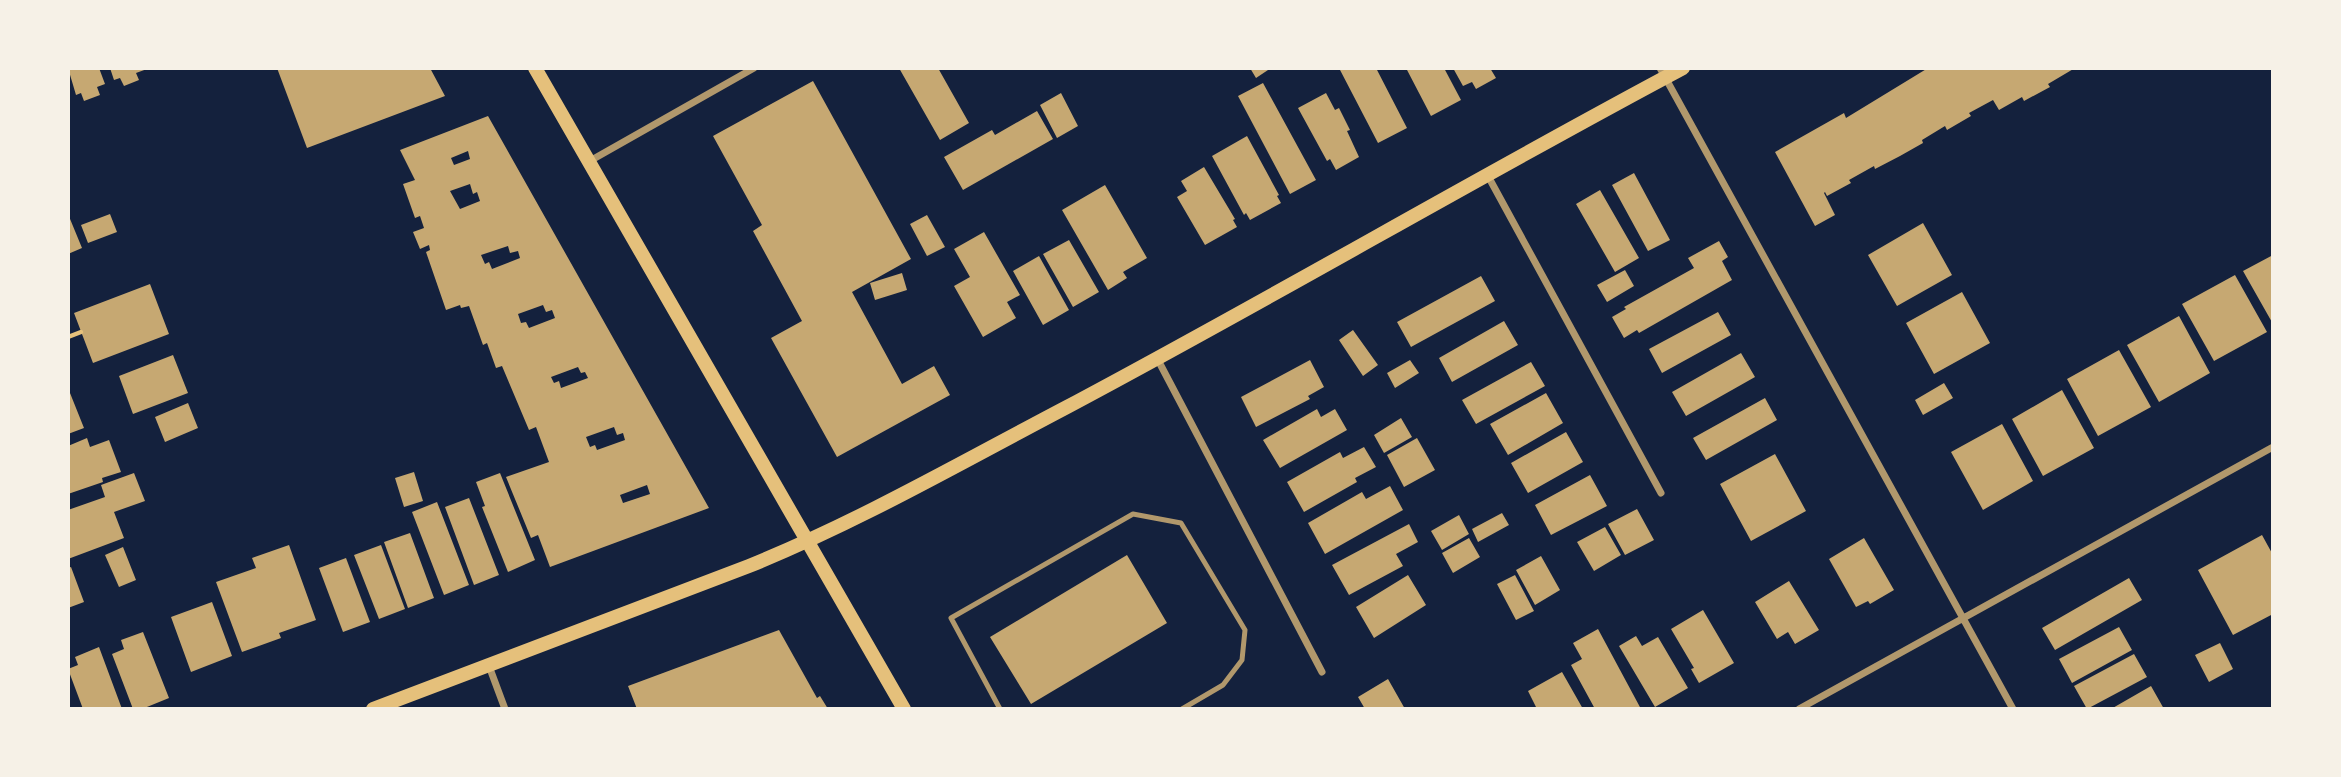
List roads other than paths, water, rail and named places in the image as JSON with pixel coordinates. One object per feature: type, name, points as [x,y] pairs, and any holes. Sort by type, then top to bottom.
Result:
[{"type":"main road","points":[[536,68],[587,162],[904,709]]},
{"type":"main road","points":[[373,709],[808,542],[891,502],[1158,360],[1488,176],[1663,73],[1683,68]]},
{"type":"street","points":[[587,162],[754,68]]},
{"type":"street","points":[[1663,73],[2013,709]]},
{"type":"street","points":[[1488,176],[1661,494]]},
{"type":"street","points":[[1158,360],[1322,672]]},
{"type":"street","points":[[1799,709],[2273,446]]},
{"type":"street","points":[[489,666],[505,709]]},
{"type":"lane","points":[[1000,709],[951,618],[1133,514],[1181,523],[1245,630],[1242,660],[1223,685],[1182,709]]}]
